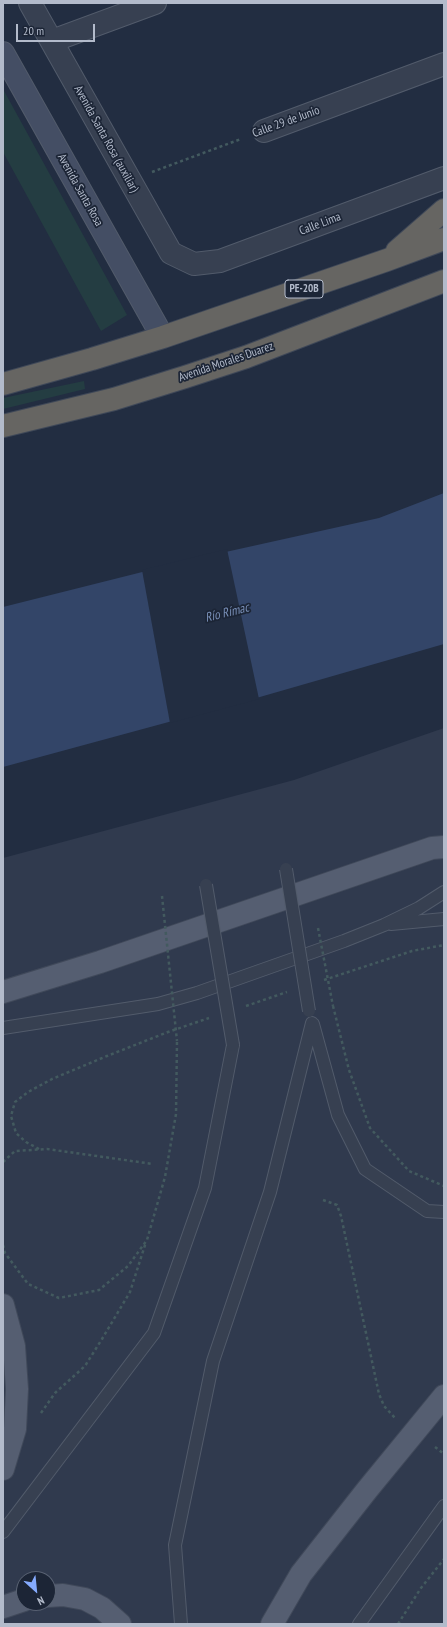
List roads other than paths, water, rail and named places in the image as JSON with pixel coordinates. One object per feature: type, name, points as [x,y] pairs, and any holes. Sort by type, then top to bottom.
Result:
[{"type":"highway","points":[[387,260],[444,210]]},
{"type":"highway","name":"PE-20B","points":[[3,384],[163,337],[444,239]]},
{"type":"highway","name":"Avenida Morales Duarez","points":[[3,426],[114,399],[246,357],[444,281]]},
{"type":"main road","name":"Avenida Santa Rosa","points":[[3,53],[157,327]]},
{"type":"main road","points":[[3,992],[100,962],[440,846]]},
{"type":"main road","points":[[3,1305],[14,1346],[17,1389],[15,1429],[3,1469]]},
{"type":"main road","points":[[272,1624],[301,1574],[414,1431],[444,1396]]},
{"type":"main road","points":[[56,1595],[63,1595],[85,1599],[102,1608],[120,1624]]},
{"type":"main road","points":[[3,1607],[16,1603]]},
{"type":"street","name":"Avenida Santa Rosa (auxiliar)","points":[[30,3],[171,253],[194,264]]},
{"type":"street","points":[[52,41],[155,3]]},
{"type":"street","name":"Calle 29 de Junio","points":[[264,130],[444,64]]},
{"type":"street","name":"Calle Lima","points":[[194,264],[220,262],[444,178]]},
{"type":"lane","points":[[286,868],[311,1017],[338,1115],[365,1169],[428,1211],[444,1212]]},
{"type":"lane","points":[[3,1532],[154,1332],[206,1188],[233,1045],[206,885]]},
{"type":"lane","points":[[3,1028],[158,1004],[204,990],[344,941],[384,925],[419,908],[444,892]]},
{"type":"lane","points":[[384,925],[444,919]]},
{"type":"lane","points":[[181,1624],[176,1545],[213,1361],[270,1192],[311,1017]]},
{"type":"lane","points":[[359,1624],[444,1506]]},
{"type":"water","name":"Río Rímac","points":[[444,493],[444,644],[246,701],[3,767],[3,607],[194,559],[379,518]]}]
